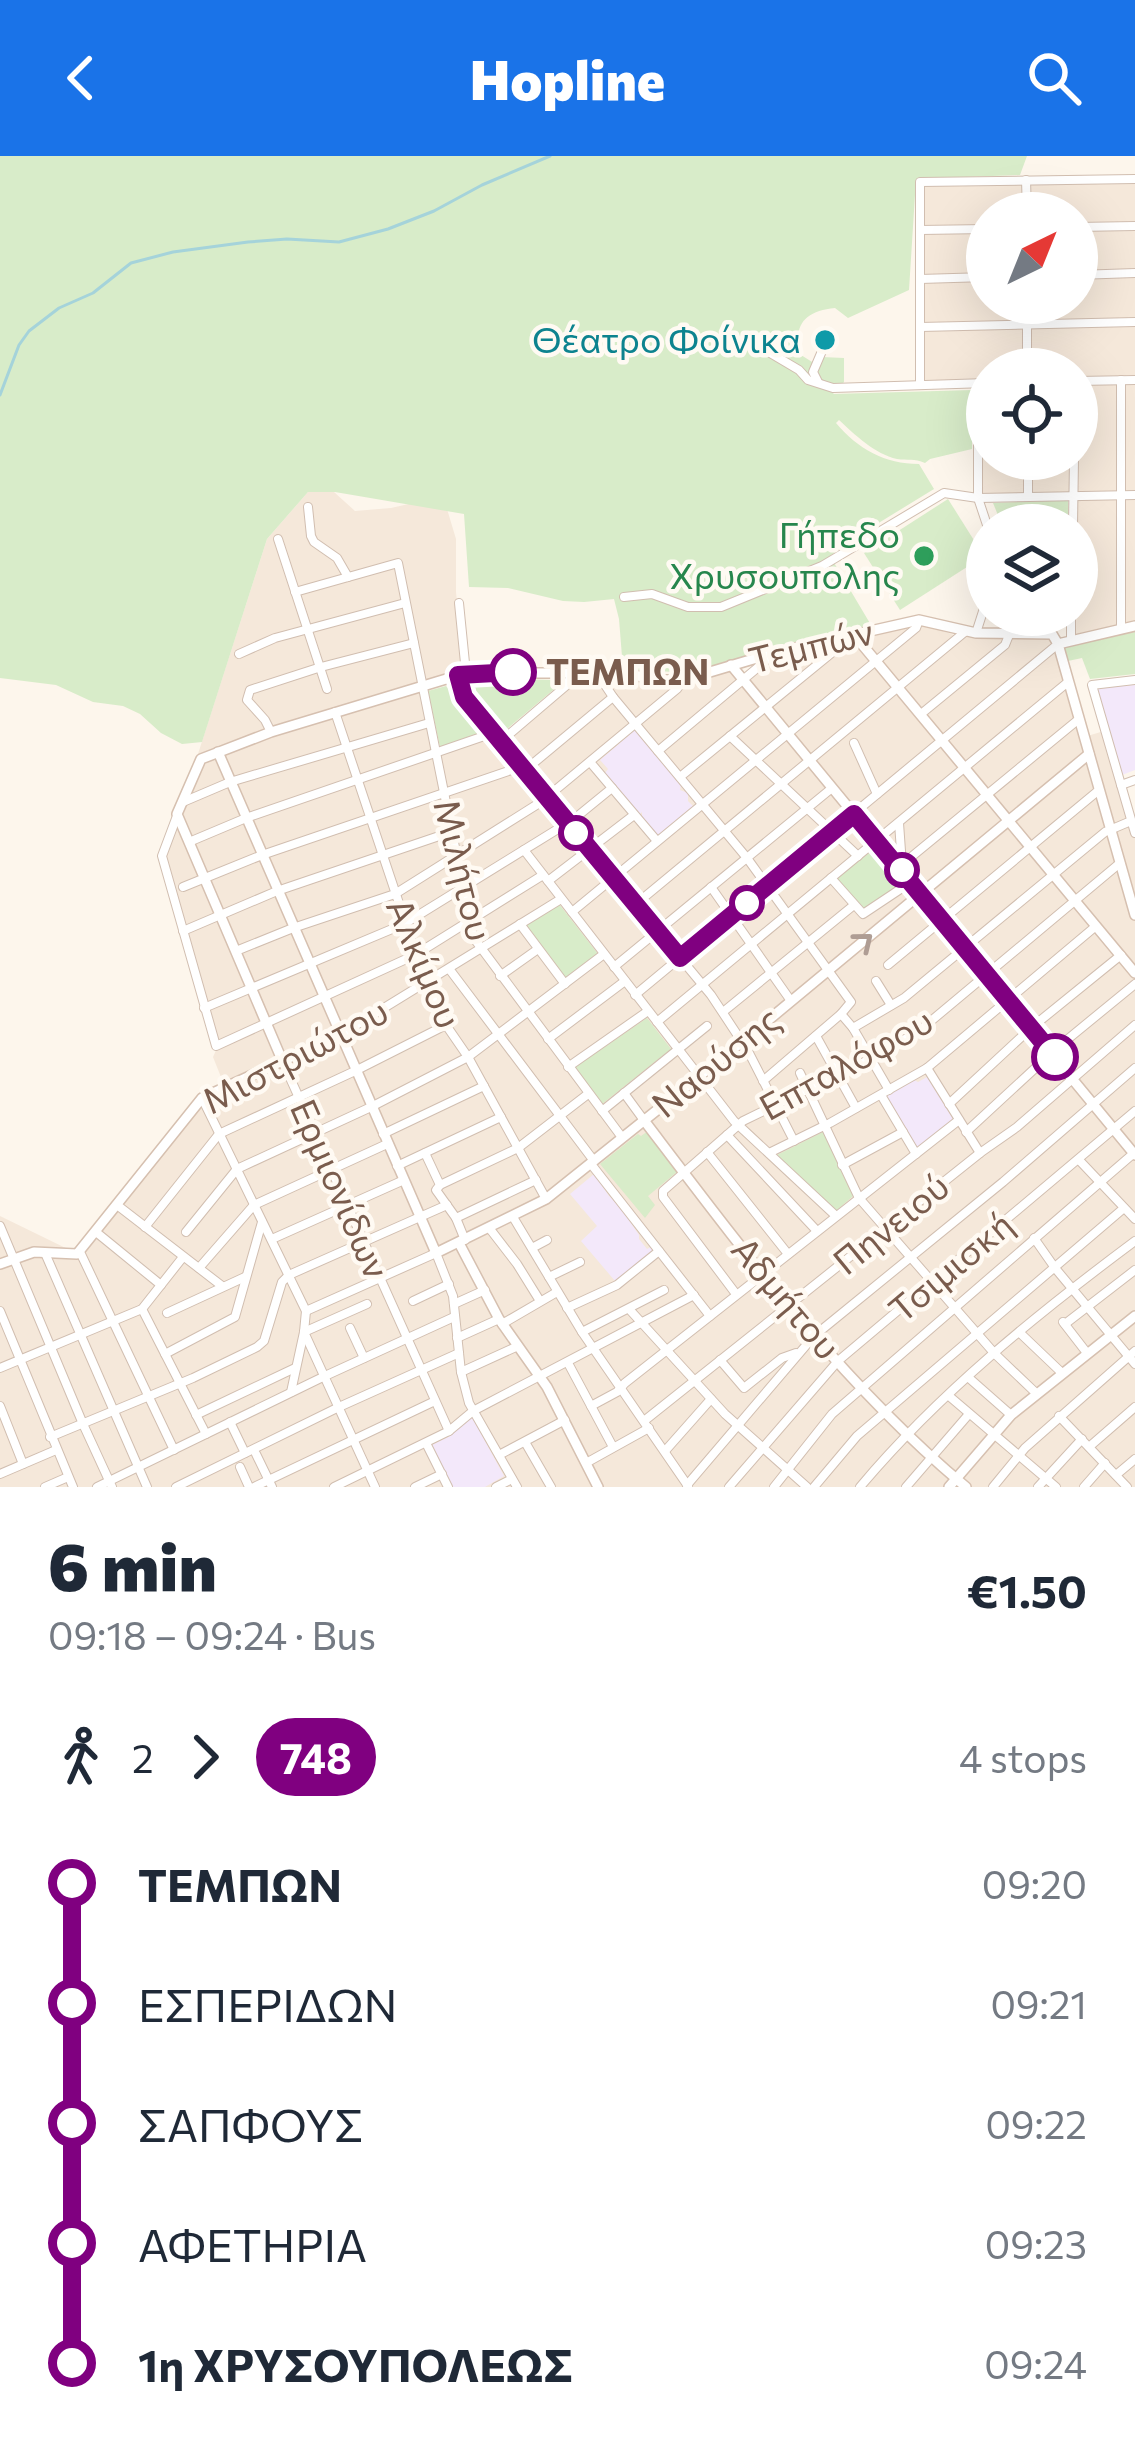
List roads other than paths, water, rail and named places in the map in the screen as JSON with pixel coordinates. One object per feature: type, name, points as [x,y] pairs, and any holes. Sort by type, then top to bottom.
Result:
[{"type":"street","points":[[920,385],[920,182],[1135,178]]},
{"type":"street","points":[[1026,180],[1026,192]]},
{"type":"street","points":[[1098,227],[1135,226]]},
{"type":"street","points":[[920,230],[966,229]]},
{"type":"street","points":[[1098,274],[1135,273]]},
{"type":"street","points":[[920,279],[966,278]]},
{"type":"street","points":[[920,327],[1135,322]]},
{"type":"street","points":[[1027,325],[1027,348]]},
{"type":"street","points":[[755,344],[808,380],[833,388],[966,384]]},
{"type":"street","points":[[813,372],[822,351]]},
{"type":"street","points":[[799,370],[813,372]]},
{"type":"street","points":[[813,372],[819,383]]},
{"type":"street","points":[[1120,380],[1120,629]]},
{"type":"street","points":[[1098,381],[1135,380]]},
{"type":"street","points":[[980,480],[981,504]]},
{"type":"street","points":[[1028,480],[1028,497]]},
{"type":"street","points":[[1074,480],[1074,504]]},
{"type":"street","points":[[624,597],[652,594],[688,607],[721,607],[823,566],[944,493],[979,498],[1135,495]]},
{"type":"street","points":[[295,592],[348,577],[337,558],[310,536],[308,507]]},
{"type":"street","points":[[278,538],[327,689]]},
{"type":"street","name":"Μιλήτου","points":[[348,577],[398,563],[472,937],[621,1136]]},
{"type":"street","points":[[239,654],[275,638],[405,603]]},
{"type":"street","points":[[459,603],[461,692],[723,1012],[794,1141]]},
{"type":"street","points":[[571,912],[916,628],[919,620]]},
{"type":"street","name":"Τεμπών","points":[[218,752],[462,674],[572,672],[683,680],[776,652],[919,620],[966,631]]},
{"type":"street","points":[[635,995],[1058,644],[1135,626]]},
{"type":"street","points":[[855,636],[1135,973]]},
{"type":"street","points":[[636,904],[966,636]]},
{"type":"street","points":[[920,714],[1005,645],[1009,636]]},
{"type":"street","name":"Τεμπών","points":[[1053,636],[1058,644]]},
{"type":"street","points":[[680,777],[839,647],[843,638]]},
{"type":"street","points":[[271,732],[247,700],[250,690],[414,644]]},
{"type":"street","points":[[1058,644],[1135,915]]},
{"type":"street","points":[[658,751],[776,652]]},
{"type":"street","points":[[731,665],[1134,1153],[832,1414],[774,1487]]},
{"type":"street","points":[[500,742],[567,685],[572,672]]},
{"type":"street","points":[[597,673],[747,858],[851,1001],[763,1081]]},
{"type":"street","points":[[236,951],[394,895],[548,798],[683,680]]},
{"type":"street","points":[[1135,680],[1092,685],[1135,833]]},
{"type":"street","points":[[657,1022],[1068,682]]},
{"type":"street","points":[[183,887],[262,855],[522,769],[613,697]]},
{"type":"street","name":"Αλκίμου","points":[[334,712],[426,984],[546,1199]]},
{"type":"street","points":[[901,866],[1079,718]]},
{"type":"street","points":[[179,808],[230,782],[429,722]]},
{"type":"street","points":[[189,842],[493,733]]},
{"type":"street","points":[[730,736],[858,856]]},
{"type":"street","points":[[854,743],[877,794]]},
{"type":"street","points":[[496,1487],[514,1483],[473,1412],[461,1372],[449,1284],[323,999],[218,752],[198,763],[162,856],[216,1046],[323,999],[416,956],[591,850],[634,814]]},
{"type":"street","name":"Ναούσης","points":[[305,1311],[546,1199],[1089,754]]},
{"type":"street","points":[[590,762],[657,841]]},
{"type":"street","points":[[1121,785],[1135,780]]},
{"type":"street","points":[[204,1007],[404,924],[568,823],[612,788]]},
{"type":"street","points":[[614,967],[832,788]]},
{"type":"street","points":[[888,964],[1099,790]]},
{"type":"street","name":"Ερμιονίδων","points":[[179,808],[267,1024],[449,1431]]},
{"type":"street","points":[[853,1028],[891,1005],[1110,829],[1131,821]]},
{"type":"street","points":[[899,822],[901,866]]},
{"type":"street","points":[[183,932],[277,891],[451,832]]},
{"type":"street","points":[[524,850],[738,1126],[836,1216]]},
{"type":"street","name":"Επταλόφου","points":[[684,1172],[738,1126],[920,1031],[1120,863]]},
{"type":"street","points":[[831,878],[863,914],[911,881]]},
{"type":"street","points":[[711,887],[791,1001]]},
{"type":"street","name":"Μιστριώτου","points":[[80,1252],[202,1098],[339,1035],[561,899]]},
{"type":"street","points":[[723,1012],[854,905]]},
{"type":"street","points":[[520,924],[565,984]]},
{"type":"street","points":[[768,1154],[927,1068],[1096,926]]},
{"type":"street","points":[[500,976],[538,949]]},
{"type":"street","points":[[186,1232],[237,1169],[468,1057],[604,954]]},
{"type":"street","points":[[949,1104],[1031,1028],[1121,956]]},
{"type":"street","points":[[193,968],[208,963]]},
{"type":"street","points":[[450,970],[710,1316]]},
{"type":"street","points":[[548,1040],[625,981]]},
{"type":"street","points":[[876,981],[891,1005]]},
{"type":"street","points":[[966,1132],[1135,984]]},
{"type":"street","points":[[568,1067],[648,1011]]},
{"type":"street","points":[[841,1014],[872,1058],[916,1154]]},
{"type":"street","points":[[145,1227],[219,1134],[446,1025]]},
{"type":"street","name":"Πηνειού","points":[[586,1463],[647,1424],[719,1360],[1023,1122],[1135,1025]]},
{"type":"street","points":[[602,1111],[706,1026]]},
{"type":"street","points":[[816,1036],[856,1108]]},
{"type":"street","points":[[927,1068],[980,1153]]},
{"type":"street","points":[[670,1487],[686,1484],[814,1336],[1135,1069]]},
{"type":"street","points":[[800,1073],[860,1198],[977,1334],[1036,1394]]},
{"type":"street","points":[[199,1268],[254,1205],[484,1086]]},
{"type":"street","points":[[588,1094],[518,1148],[436,1190],[456,1218],[500,1321],[541,1377],[598,1487]]},
{"type":"street","name":"Αδμήτου","points":[[624,1094],[814,1336],[953,1483],[966,1487]]},
{"type":"street","points":[[202,1098],[305,1311],[290,1393]]},
{"type":"street","name":"Τσιμισκή","points":[[729,1487],[838,1360],[1135,1111]]},
{"type":"street","points":[[397,1166],[501,1118]]},
{"type":"street","points":[[591,1406],[621,1388],[959,1120]]},
{"type":"street","points":[[842,1165],[903,1132]]},
{"type":"street","points":[[727,1136],[817,1232]]},
{"type":"street","points":[[707,1152],[788,1254]]},
{"type":"street","points":[[425,1154],[440,1184]]},
{"type":"street","points":[[1078,1160],[1135,1219]]},
{"type":"street","points":[[684,1172],[663,1191],[663,1197],[736,1294]]},
{"type":"street","points":[[272,1239],[404,1180]]},
{"type":"street","points":[[456,1218],[536,1180]]},
{"type":"street","points":[[50,1437],[261,1345],[282,1282],[289,1275],[447,1204]]},
{"type":"street","points":[[117,1205],[222,1286]]},
{"type":"street","points":[[629,1309],[738,1426],[810,1487],[853,1440],[1124,1208]]},
{"type":"street","points":[[513,1217],[582,1332],[686,1484]]},
{"type":"street","points":[[165,1354],[235,1317],[262,1220]]},
{"type":"street","points":[[0,1226],[110,1484]]},
{"type":"street","points":[[490,1228],[540,1301]]},
{"type":"street","points":[[96,1232],[160,1285]]},
{"type":"street","points":[[993,1487],[1059,1416],[1133,1357],[1054,1268],[1034,1238]]},
{"type":"street","points":[[532,1248],[547,1240]]},
{"type":"street","points":[[860,1487],[1019,1332],[1135,1241]]},
{"type":"street","points":[[567,1308],[616,1285],[659,1251]]},
{"type":"street","points":[[0,1264],[34,1252],[74,1256],[80,1252],[174,1450]]},
{"type":"street","points":[[45,1253],[148,1487]]},
{"type":"street","points":[[0,1368],[142,1310],[183,1257]]},
{"type":"street","points":[[549,1277],[580,1262]]},
{"type":"street","points":[[1087,1353],[1063,1322],[1135,1270]]},
{"type":"street","points":[[167,1313],[245,1276]]},
{"type":"street","points":[[413,1300],[449,1284]]},
{"type":"street","points":[[454,1304],[484,1290]]},
{"type":"street","points":[[582,1332],[664,1290]]},
{"type":"street","points":[[457,1338],[557,1292]]},
{"type":"street","points":[[334,1487],[449,1431],[473,1412],[694,1295]]},
{"type":"street","points":[[304,1332],[368,1304]]},
{"type":"street","points":[[142,1310],[206,1434]]},
{"type":"street","points":[[0,1312],[70,1482],[45,1487]]},
{"type":"street","points":[[953,1483],[1012,1415],[1135,1316]]},
{"type":"street","points":[[97,1487],[454,1317]]},
{"type":"street","points":[[350,1328],[364,1358]]},
{"type":"street","points":[[304,1332],[375,1487]]},
{"type":"street","points":[[1019,1332],[1062,1373]]},
{"type":"street","points":[[461,1372],[518,1346]]},
{"type":"street","points":[[176,1487],[459,1353]]},
{"type":"street","points":[[719,1360],[744,1388],[782,1358],[798,1353]]},
{"type":"street","points":[[568,1363],[613,1448]]},
{"type":"street","points":[[196,1415],[295,1368]]},
{"type":"street","points":[[969,1378],[1012,1415]]},
{"type":"street","points":[[949,1396],[1056,1487]]},
{"type":"street","points":[[665,1451],[711,1399]]},
{"type":"street","points":[[239,1468],[251,1487],[270,1484],[436,1401]]},
{"type":"street","points":[[0,1406],[23,1464]]},
{"type":"street","points":[[1038,1487],[1135,1407]]},
{"type":"street","points":[[906,1487],[969,1414]]},
{"type":"street","points":[[1059,1416],[1126,1487]]},
{"type":"street","points":[[499,1455],[565,1420]]},
{"type":"street","points":[[230,1422],[245,1454]]},
{"type":"street","points":[[525,1442],[551,1487]]},
{"type":"street","points":[[426,1443],[448,1487]]},
{"type":"street","points":[[0,1474],[56,1450]]},
{"type":"street","points":[[256,1454],[270,1484]]},
{"type":"street","points":[[1116,1475],[1135,1459]]},
{"type":"street","points":[[1084,1487],[1105,1463]]},
{"type":"street","points":[[415,1487],[442,1474]]},
{"type":"waterway","points":[[0,395],[29,331],[59,308],[93,293],[131,263],[248,242],[339,242],[434,211],[550,156]]},
{"type":"place","name":"Θέατρο Φοίνικα","points":[[825,340]]},
{"type":"place","name":"Γήπεδο Χρυσουπολης","points":[[924,556]]},
{"type":"place","name":"ΤΕΜΠΏΝ","points":[[513,672]]}]
